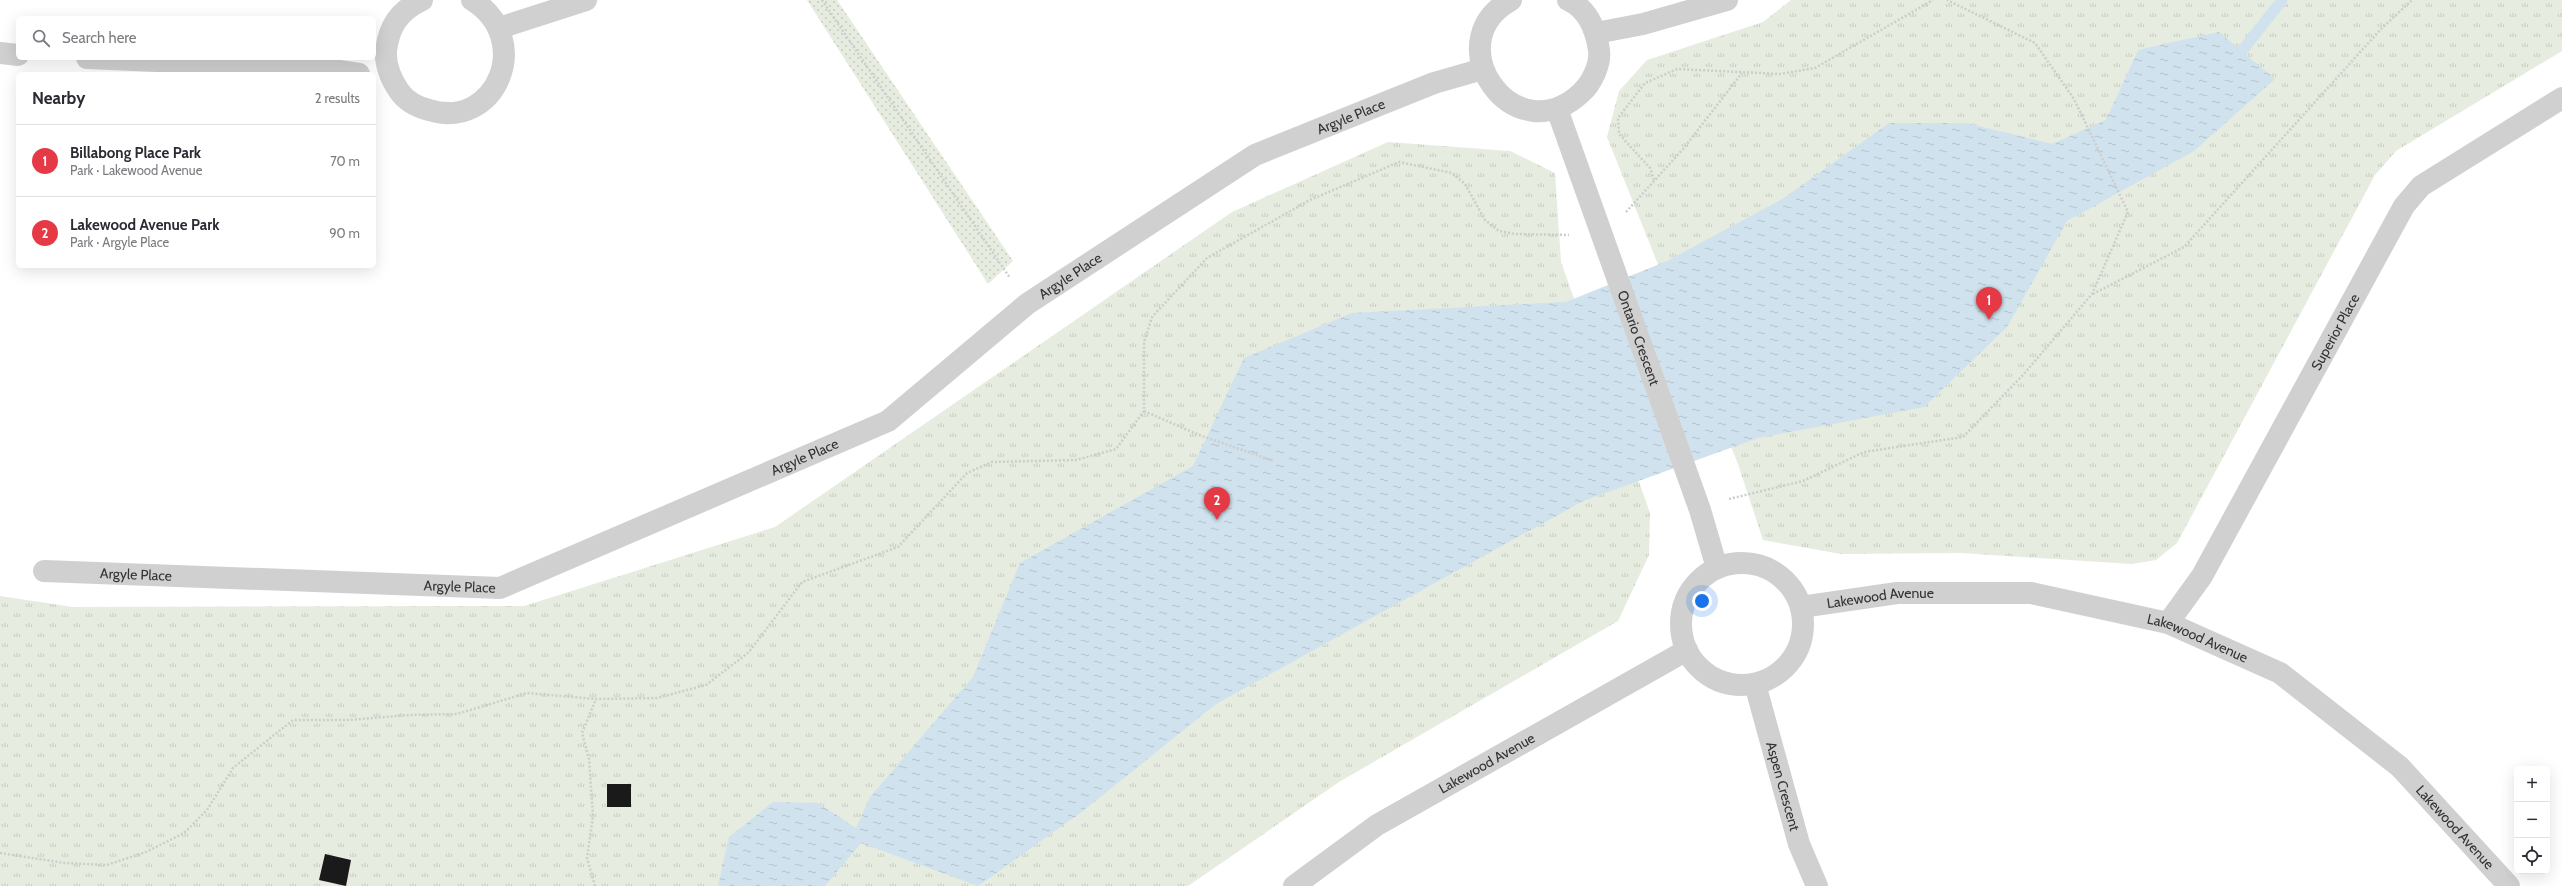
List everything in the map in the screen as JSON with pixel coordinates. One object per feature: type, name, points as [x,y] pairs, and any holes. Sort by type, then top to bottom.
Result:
[{"type":"street","points":[[422,0],[408,7],[394,22],[388,36],[382,78],[418,107],[438,113],[459,112],[478,104],[492,90],[502,71],[505,48],[499,28],[489,13],[472,0]]},
{"type":"street","points":[[499,28],[586,0]]},
{"type":"street","points":[[1511,0],[1502,5],[1490,18],[1482,34],[1480,52],[1483,69],[1491,86],[1499,95],[1520,108],[1538,112],[1557,109],[1573,101],[1587,88],[1596,71],[1599,52],[1596,34],[1587,16],[1568,0]]},
{"type":"street","points":[[1596,34],[1643,24],[1727,0]]},
{"type":"street","points":[[0,53],[16,55]]},
{"type":"street","points":[[133,60],[319,68],[346,72]]},
{"type":"street","name":"Argyle Place","points":[[44,571],[500,588],[888,421],[1027,304],[1255,155],[1434,84],[1483,69]]},
{"type":"street","name":"Superior Place","points":[[2168,623],[2202,576],[2404,206],[2421,186],[2562,98]]},
{"type":"street","name":"Ontario Crescent","points":[[1557,109],[1599,224],[1609,261],[1698,503],[1717,568]]},
{"type":"street","points":[[1734,563],[1752,563],[1768,568],[1783,578],[1794,592],[1801,607],[1803,628],[1798,647],[1788,664],[1773,677],[1754,684],[1734,685],[1715,679],[1698,667],[1687,650],[1681,626],[1685,603],[1698,582],[1717,568],[1734,563]]},
{"type":"street","name":"Lakewood Avenue","points":[[1801,607],[1896,593],[2031,593],[2168,623],[2280,673],[2400,767],[2509,886]]},
{"type":"street","name":"Lakewood Avenue","points":[[1294,886],[1378,825],[1687,650]]},
{"type":"street","name":"Aspen Crescent","points":[[1754,684],[1799,844],[1816,886]]},
{"type":"path","points":[[822,0],[1027,304]]},
{"type":"path","points":[[1654,181],[1650,168],[1619,134],[1618,118],[1645,83],[1676,69],[1780,74],[1814,68],[1933,0]]},
{"type":"path","points":[[1698,503],[1735,497],[1803,480],[1864,452],[1963,437],[2023,375],[2092,294],[2128,212],[2074,99],[2035,43],[1947,0]]},
{"type":"path","points":[[2092,294],[2184,247],[2381,29],[2412,0]]},
{"type":"path","points":[[0,853],[65,863],[106,865],[146,852],[184,833],[207,810],[234,768],[293,720],[348,720],[409,715],[457,714],[527,693],[596,699],[657,698],[706,685],[748,652],[802,582],[898,547],[967,473],[992,462],[1076,460],[1116,449],[1144,411],[1144,342],[1152,316],[1207,258],[1310,200],[1399,162],[1452,174],[1465,184],[1485,220],[1499,232],[1515,234],[1569,235],[1629,211],[1683,149],[1742,73]]},
{"type":"path","points":[[1144,411],[1199,435],[1274,461]]},
{"type":"path","points":[[595,886],[587,858],[593,816],[589,759],[582,733],[596,699]]},
{"type":"green space","points":[[807,0],[837,0],[1013,261],[988,284]]},
{"type":"green space","points":[[1791,0],[2562,0],[2562,51],[2396,151],[2375,175],[2177,543],[2156,560],[2132,564],[1960,553],[1841,554],[1763,540],[1738,464],[1607,137],[1619,91],[1647,60],[1763,22]]},
{"type":"green space","points":[[1388,142],[1510,151],[1555,173],[1561,262],[1650,513],[1649,555],[1618,621],[1339,782],[1188,886],[0,886],[0,596],[73,607],[524,606],[775,527],[1232,212]]},
{"type":"water","points":[[2219,32],[2275,79],[2194,151],[2067,221],[2007,327],[1924,407],[1758,438],[1583,501],[1216,704],[1083,811],[978,886],[861,843],[825,886],[718,886],[729,837],[773,802],[818,803],[856,828],[870,797],[973,677],[1020,563],[1193,466],[1244,358],[1352,313],[1566,302],[1667,261],[1784,198],[1889,123],[1966,123],[2052,144],[2106,120],[2138,50]]},
{"type":"building","points":[[607,784],[631,784],[631,807],[607,807]]},
{"type":"building","points":[[325,854],[351,860],[346,886],[319,880]]},
{"type":"waterway","points":[[2242,51],[2282,0]]},
{"type":"place","name":"Billabong Place Park","points":[[1989,320]]},
{"type":"place","name":"Lakewood Avenue Park","points":[[1217,520]]}]
